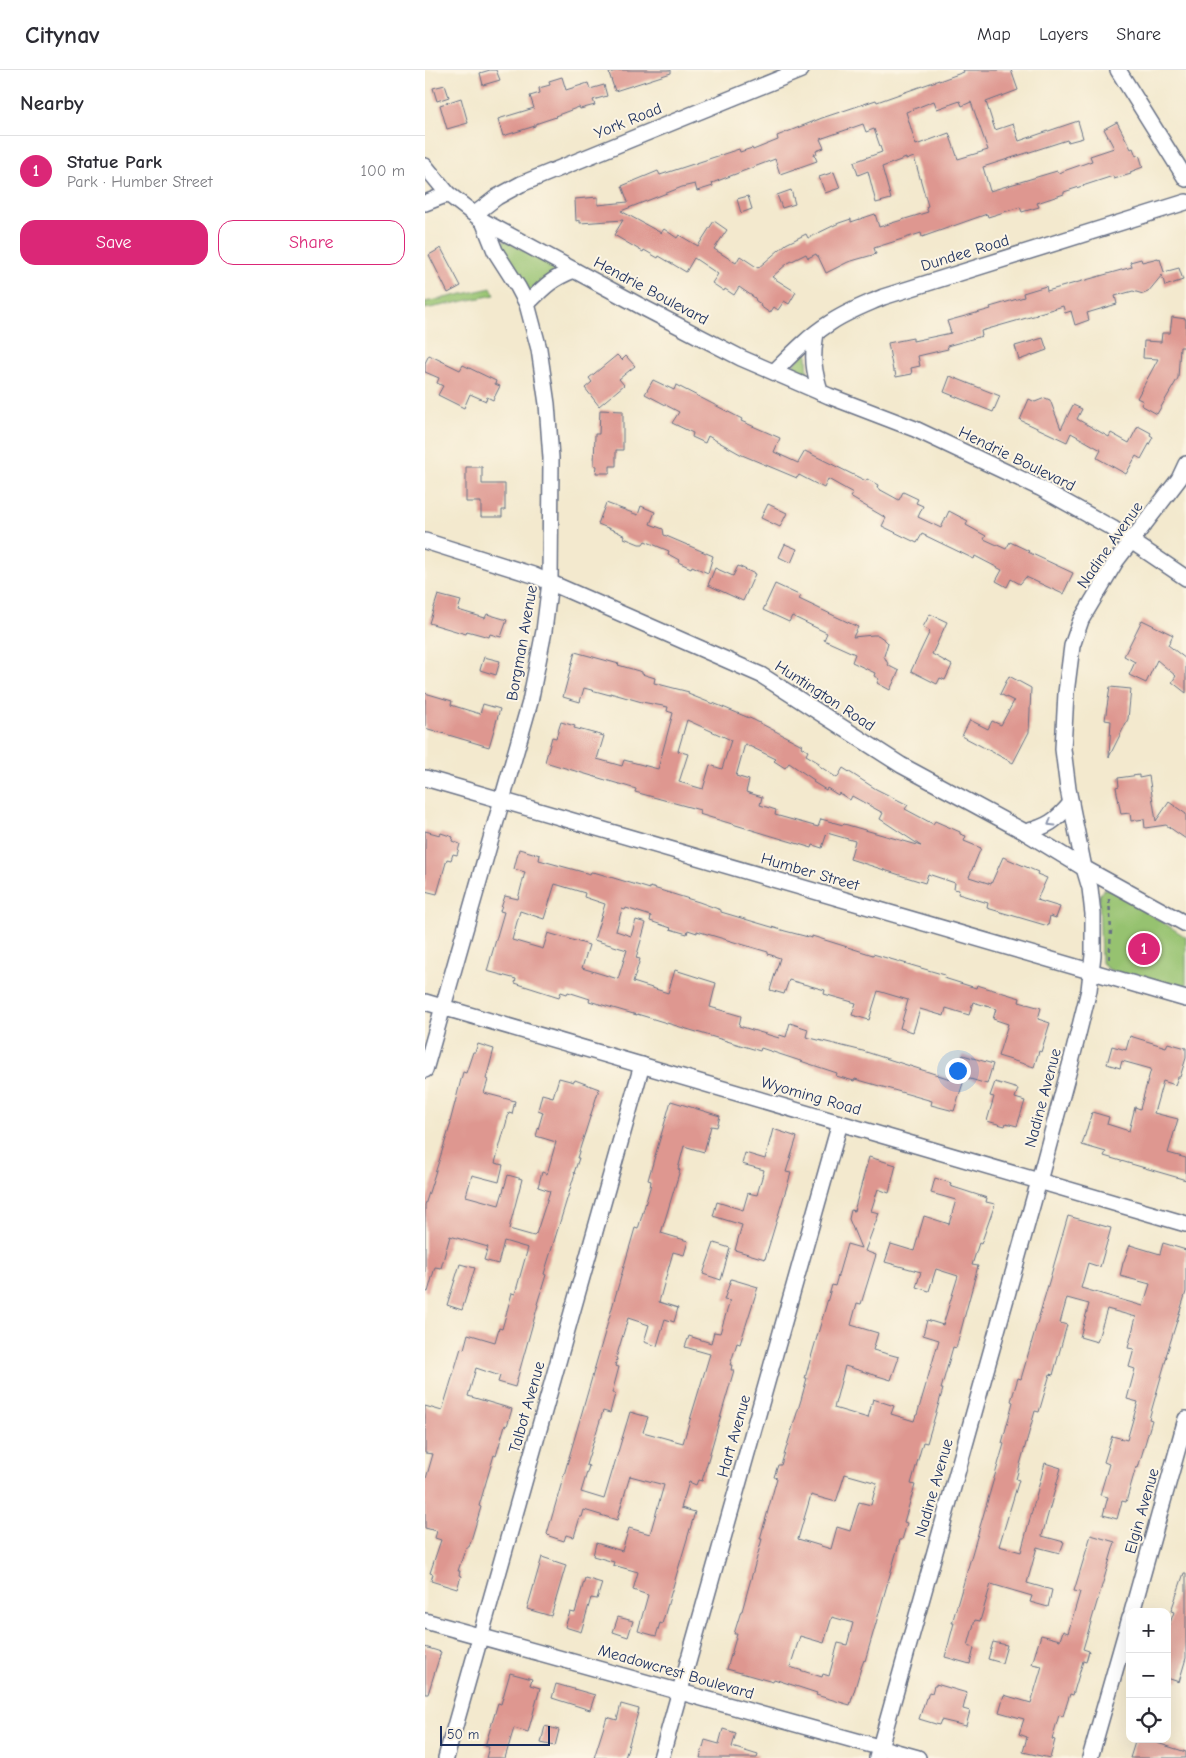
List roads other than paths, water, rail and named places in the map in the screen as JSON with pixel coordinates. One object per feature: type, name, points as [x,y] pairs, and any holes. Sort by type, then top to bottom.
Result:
[{"type":"street","name":"York Road","points":[[479,217],[497,197],[521,184],[801,70]]},
{"type":"street","points":[[1118,70],[1186,179]]},
{"type":"street","name":"Hendrie Boulevard","points":[[425,166],[448,194],[479,217],[574,270],[711,343],[773,372],[821,393],[915,428],[1023,480],[1112,528],[1186,578]]},
{"type":"street","points":[[425,203],[448,194]]},
{"type":"street","name":"Dundee Road","points":[[773,372],[829,323],[883,297],[1186,202]]},
{"type":"street","name":"Borgman Avenue","points":[[425,1070],[534,684],[544,631],[550,582],[551,458],[547,404],[539,349],[527,304],[495,251],[479,217]]},
{"type":"street","name":"Hendrie Boulevard","points":[[527,304],[546,284],[574,270]]},
{"type":"street","points":[[816,333],[813,361],[821,393]]},
{"type":"street","name":"Nadine Avenue","points":[[878,1753],[1039,1181],[1089,990],[1093,955],[1093,914],[1090,888],[1071,803],[1063,749],[1066,693],[1072,646],[1081,620],[1116,561],[1182,477],[1186,464]]},
{"type":"street","name":"Huntington Road","points":[[425,541],[488,560],[550,582],[761,675],[901,765],[1025,832],[1084,868],[1186,924]]},
{"type":"street","name":"Humber Street","points":[[425,778],[1186,999]]},
{"type":"street","points":[[1025,832],[1045,826],[1058,818],[1071,803]]},
{"type":"street","name":"Wyoming Road","points":[[425,1002],[1186,1224]]},
{"type":"street","name":"Talbot Avenue","points":[[446,1758],[642,1065]]},
{"type":"street","name":"Hart Avenue","points":[[661,1758],[840,1122]]},
{"type":"street","name":"Elgin Avenue","points":[[1133,1608],[1186,1419]]},
{"type":"street","name":"Meadowcrest Boulevard","points":[[425,1621],[679,1692],[878,1753],[918,1758]]},
{"type":"street","points":[[1090,1758],[1126,1632]]},
{"type":"place","name":"Statue Park","points":[[1144,949]]}]
